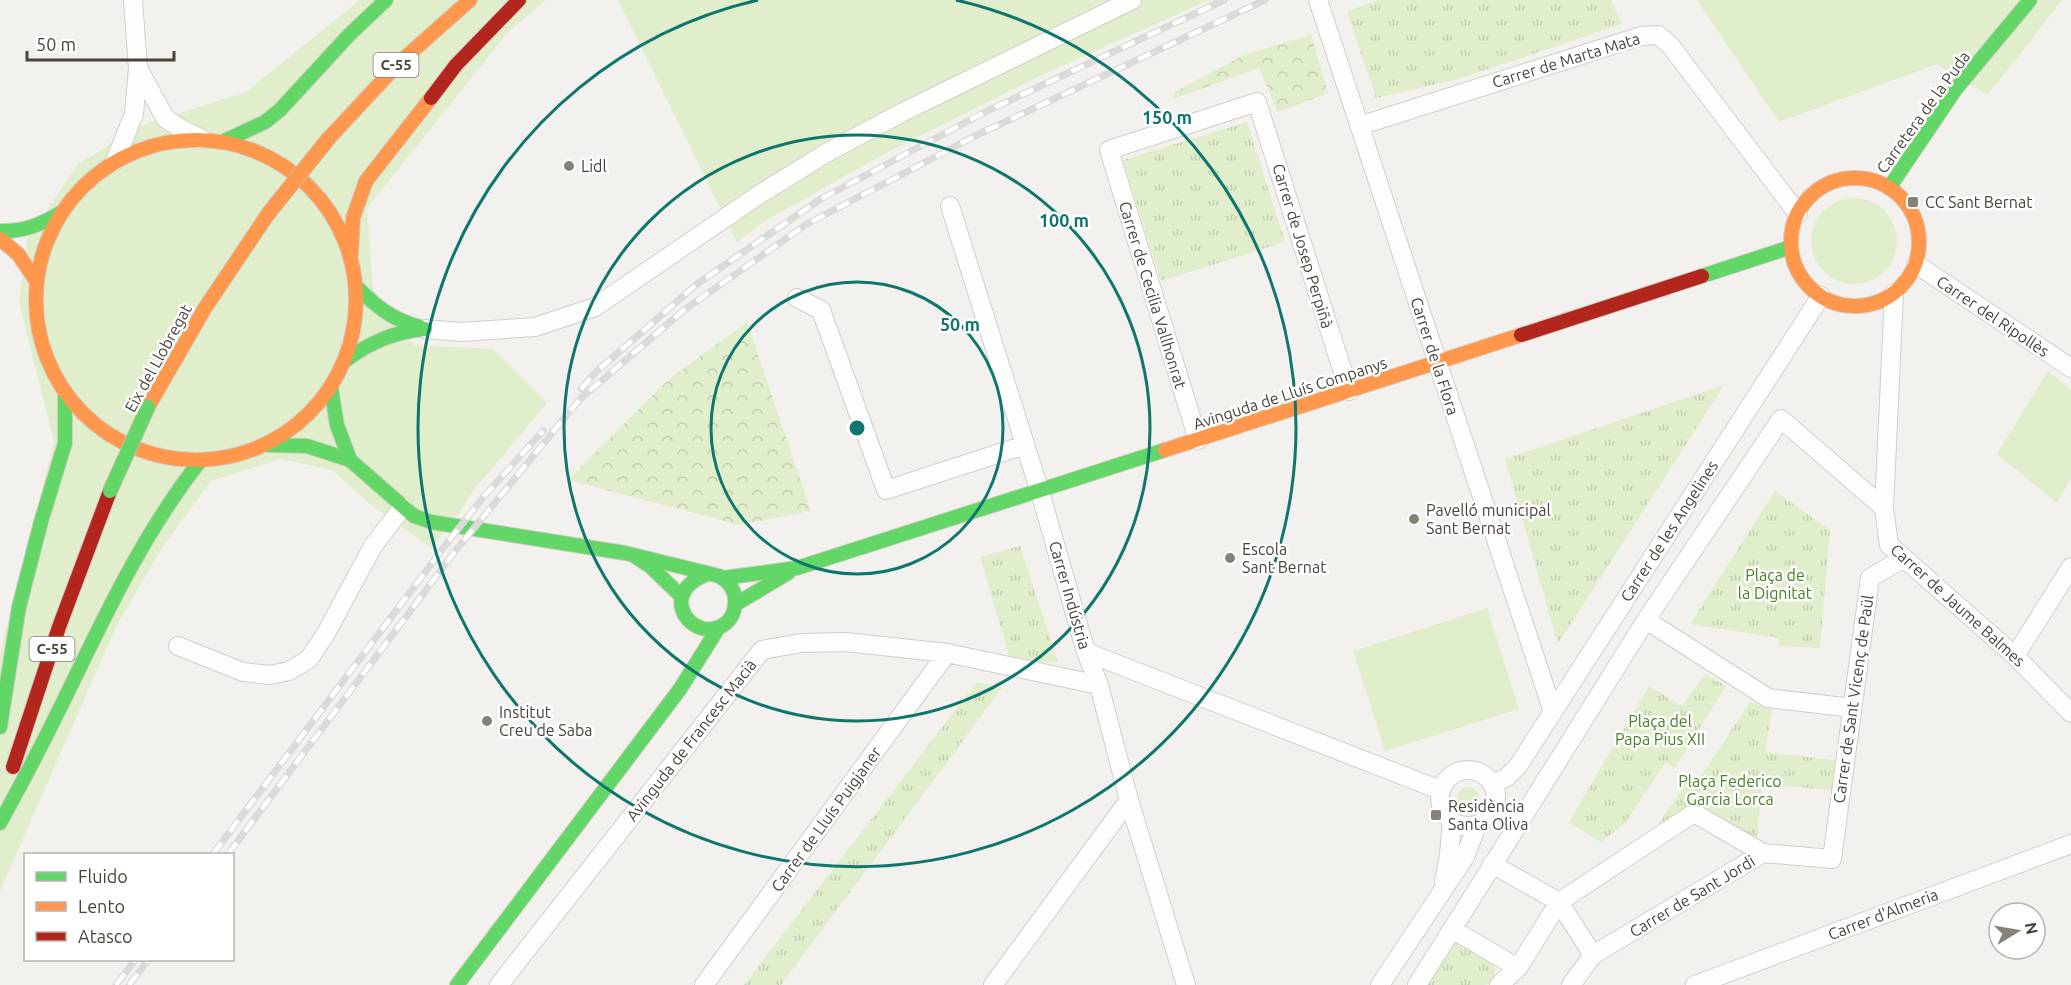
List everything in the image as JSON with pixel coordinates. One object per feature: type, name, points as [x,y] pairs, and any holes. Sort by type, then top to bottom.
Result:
[{"type":"main road","points":[[224,141],[265,122],[280,110],[386,0]]},
{"type":"main road","name":"Eix del Llobregat","points":[[0,809],[59,627],[110,491],[148,407],[196,322],[230,267],[268,213],[360,102],[399,63],[470,0]]},
{"type":"main road","points":[[351,256],[337,223],[317,194],[290,170],[259,152],[224,141],[202,139],[157,144],[131,153],[95,175],[77,192],[62,212],[50,234],[37,282],[38,329],[53,372],[79,410],[114,438],[134,449],[156,456],[200,461],[235,457],[268,445],[292,429],[314,410],[331,388],[346,360],[357,311],[351,256],[352,217],[366,181],[456,65],[519,0]]},
{"type":"main road","name":"Carretera de la Puda","points":[[1889,188],[1955,90],[2030,0]]},
{"type":"main road","points":[[1864,179],[1889,188],[1905,202],[1916,221],[1919,243],[1916,264],[1907,280],[1894,293],[1877,303],[1858,307],[1838,304],[1821,296],[1806,283],[1796,266],[1791,247],[1792,230],[1798,214],[1807,200],[1821,189],[1837,181],[1864,179]]},
{"type":"main road","points":[[0,231],[18,232],[34,228],[62,212]]},
{"type":"main road","points":[[0,239],[18,254],[37,282]]},
{"type":"main road","name":"Avinguda de Lluís Companys","points":[[797,568],[1040,492],[1791,247]]},
{"type":"main road","points":[[356,286],[382,312],[404,323],[426,329]]},
{"type":"main road","points":[[346,360],[378,338],[402,330],[426,329]]},
{"type":"main road","points":[[331,388],[338,431],[350,460]]},
{"type":"main road","points":[[0,727],[19,607],[65,443],[65,392]]},
{"type":"main road","points":[[268,445],[307,446],[350,460],[414,516],[448,526],[661,559],[723,578],[797,568]]},
{"type":"main road","points":[[0,823],[36,758],[96,630],[146,537],[173,495],[200,461]]},
{"type":"main road","points":[[632,554],[650,566],[681,597],[687,644],[681,689]]},
{"type":"main road","points":[[736,604],[797,568]]},
{"type":"main road","points":[[681,597],[688,583],[694,578],[707,574]]},
{"type":"main road","points":[[458,985],[681,689],[719,627],[730,618],[736,604],[733,589],[723,578]]},
{"type":"main road","points":[[684,614],[695,626],[703,629],[719,627]]},
{"type":"street","points":[[115,161],[134,114],[138,68],[133,0]]},
{"type":"street","points":[[426,329],[460,332],[535,327],[595,307],[760,194],[828,152],[901,113],[1132,0]]},
{"type":"street","name":"Carrer de la Flora","points":[[1318,0],[1553,712]]},
{"type":"street","name":"Carrer de Marta Mata","points":[[1359,126],[1641,36],[1658,35],[1670,45],[1798,214]]},
{"type":"street","points":[[138,68],[165,118],[202,139]]},
{"type":"street","name":"Carrer de Josep Perpiñà","points":[[1108,150],[1257,102],[1348,391]]},
{"type":"street","name":"Carrer de Cecilia Vallhonrat","points":[[1108,150],[1198,440]]},
{"type":"street","name":"Carrer Indústria","points":[[950,206],[1040,492],[1086,652],[1099,685],[1129,800],[1186,985]]},
{"type":"street","name":"Carrer del Ripollès","points":[[1916,264],[2071,368]]},
{"type":"street","points":[[1884,508],[1894,293]]},
{"type":"street","name":"Carrer de les Angelines","points":[[1493,784],[1507,777],[1518,766],[1821,296]]},
{"type":"street","points":[[797,298],[820,310],[886,490],[1025,446]]},
{"type":"street","name":"Carrer de les Angelines","points":[[1417,985],[1646,620],[1781,419],[1884,508]]},
{"type":"street","points":[[178,646],[243,672],[270,675],[289,671],[309,659],[325,635],[373,546],[403,507]]},
{"type":"street","name":"Carrer de Jaume Balmes","points":[[1884,508],[1889,545],[2015,656],[2071,713]]},
{"type":"street","name":"Carrer de Sant Vicenç de Paül","points":[[1832,859],[1870,578],[1904,558]]},
{"type":"street","points":[[2015,656],[2071,567]]},
{"type":"street","points":[[1646,620],[1768,698],[1852,708]]},
{"type":"street","name":"Avinguda de Francesc Macià","points":[[499,985],[762,650],[801,643],[846,642],[947,653],[1099,685]]},
{"type":"street","points":[[1086,652],[1440,790]]},
{"type":"street","name":"Carrer de Lluís Puigjaner","points":[[704,985],[947,653]]},
{"type":"street","points":[[1464,769],[1481,772],[1493,784],[1496,792],[1494,808],[1490,815],[1477,825],[1468,826],[1452,821],[1442,811],[1440,790],[1449,776],[1464,769]]},
{"type":"street","points":[[993,985],[1129,800]]},
{"type":"street","points":[[1494,808],[1519,823]]},
{"type":"street","points":[[1499,985],[1518,968],[1558,902],[1694,813],[1763,853]]},
{"type":"street","points":[[1442,890],[1449,855],[1452,821]]},
{"type":"street","points":[[1380,985],[1465,857],[1477,825]]},
{"type":"street","name":"Carrer d'Almeria","points":[[1695,985],[2071,844]]},
{"type":"street","name":"Carrer de Sant Jordi","points":[[1571,985],[1593,955],[1763,853],[1832,859]]},
{"type":"street","points":[[1492,864],[1558,902],[1593,955]]},
{"type":"street","points":[[1452,929],[1518,968]]},
{"type":"green space","points":[[360,0],[546,0],[509,31],[367,208],[373,289],[414,345],[493,349],[547,403],[473,491],[460,512],[431,548],[370,504],[332,470],[281,459],[211,481],[161,549],[115,629],[0,891],[0,654],[54,442],[19,302],[27,240],[78,164],[142,125],[246,92]]},
{"type":"green space","points":[[618,0],[1209,0],[1046,73],[884,154],[762,223],[737,242]]},
{"type":"green space","points":[[1377,0],[1611,0],[1622,24],[1459,79],[1376,98],[1347,12]]},
{"type":"green space","points":[[1697,0],[2062,0],[1988,95],[1937,64],[1779,122]]},
{"type":"green space","points":[[1311,35],[1328,93],[1278,112],[1259,68],[1173,99],[1175,92],[1244,55]]},
{"type":"green space","points":[[1247,122],[1285,242],[1161,281],[1123,160]]},
{"type":"green space","points":[[1854,198],[1878,205],[1890,217],[1897,241],[1890,265],[1878,277],[1854,284],[1830,277],[1818,265],[1811,241],[1818,217],[1830,205]]},
{"type":"green space","points":[[747,322],[811,511],[740,525],[568,480],[668,380]]},
{"type":"green space","points":[[2048,371],[2071,390],[2071,478],[2057,503],[1997,454]]},
{"type":"green space","points":[[1724,385],[1558,644],[1505,459]]},
{"type":"green space","name":"Plaça de la Dignitat","points":[[1775,491],[1830,530],[1820,648],[1779,646],[1779,638],[1690,624]]},
{"type":"green space","points":[[1020,546],[1058,662],[1011,662],[980,557]]},
{"type":"green space","points":[[1487,608],[1519,709],[1385,751],[1353,651]]},
{"type":"green space","name":"Plaça del Papa Pius XII","points":[[1705,674],[1726,686],[1675,768],[1666,762],[1625,823],[1601,842],[1569,822],[1649,686],[1682,706]]},
{"type":"green space","points":[[977,682],[1002,688],[781,985],[744,985]]},
{"type":"green space","name":"Plaça Federico Garcia Lorca","points":[[1750,702],[1772,709],[1765,752],[1841,761],[1835,791],[1762,783],[1757,837],[1693,808],[1664,826],[1660,822],[1685,784],[1693,788]]},
{"type":"green space","points":[[1464,787],[1472,787],[1479,794],[1479,802],[1472,809],[1464,809],[1457,802],[1457,794]]},
{"type":"green space","points":[[1456,939],[1491,960],[1495,968],[1494,979],[1485,985],[1425,985]]},
{"type":"railway","points":[[581,389],[596,372],[697,284],[819,200],[985,112],[1224,0]]},
{"type":"railway","points":[[229,853],[456,550],[580,399],[684,310],[807,224],[977,135],[1265,0]]},
{"type":"railway","points":[[214,853],[447,543],[485,495],[543,431]]},
{"type":"railway","points":[[116,985],[134,961]]},
{"type":"railway","points":[[129,985],[147,961]]},
{"type":"traffic: fast","points":[[224,141],[265,122],[280,110],[349,35],[386,0]]},
{"type":"traffic: fast","points":[[1889,188],[1955,90],[2030,0]]},
{"type":"traffic: fast","points":[[0,231],[32,226],[62,212]]},
{"type":"traffic: fast","points":[[1702,276],[1791,247]]},
{"type":"traffic: fast","points":[[356,286],[385,311],[420,327]]},
{"type":"traffic: fast","points":[[346,360],[383,339],[425,329]]},
{"type":"traffic: fast","points":[[331,388],[337,425],[350,460]]},
{"type":"traffic: fast","points":[[0,727],[19,607],[65,443],[65,392]]},
{"type":"traffic: fast","points":[[110,491],[148,407]]},
{"type":"traffic: fast","points":[[268,445],[307,446],[350,460],[414,516],[431,522],[625,553],[719,576],[729,584],[733,591],[735,605],[728,621],[714,629],[693,624],[685,615],[681,605],[683,594],[691,583],[707,574]]},
{"type":"traffic: fast","points":[[723,578],[797,568],[1165,450]]},
{"type":"traffic: fast","points":[[0,823],[125,578],[160,518],[200,461]]},
{"type":"traffic: fast","points":[[636,557],[650,566],[681,596]]},
{"type":"traffic: fast","points":[[736,604],[788,573]]},
{"type":"traffic: fast","points":[[457,985],[680,689],[719,627]]},
{"type":"traffic: slow","points":[[329,138],[399,63],[470,0]]},
{"type":"traffic: slow","points":[[351,256],[353,218],[366,181],[431,98]]},
{"type":"traffic: slow","points":[[268,214],[329,138]]},
{"type":"traffic: slow","points":[[180,140],[212,140],[243,146],[272,158],[298,176],[320,198],[338,224],[350,253],[356,284],[356,300],[356,316],[350,347],[338,376],[320,402],[298,424],[272,442],[243,454],[212,460],[180,460],[149,454],[120,442],[94,424],[72,402],[54,376],[42,347],[36,316],[36,284],[42,253],[54,224],[72,198],[94,176],[120,158],[149,146],[180,140]]},
{"type":"traffic: slow","points":[[1855,178],[1879,183],[1900,197],[1914,218],[1919,242],[1914,266],[1900,287],[1879,301],[1855,306],[1831,301],[1810,287],[1796,266],[1791,242],[1796,218],[1810,197],[1831,183],[1855,178]]},
{"type":"traffic: slow","points":[[148,407],[205,308],[268,214]]},
{"type":"traffic: slow","points":[[0,239],[18,254],[37,282]]},
{"type":"traffic: slow","points":[[1165,450],[1521,335]]},
{"type":"traffic: jam","points":[[431,98],[456,65],[519,0]]},
{"type":"traffic: jam","points":[[1521,335],[1702,276]]},
{"type":"traffic: jam","points":[[13,767],[59,627],[110,491]]},
{"type":"place","name":"Lidl","points":[[569,166]]},
{"type":"place","name":"CC Sant Bernat","points":[[1913,202]]},
{"type":"place","name":"Pavelló municipal Sant Bernat","points":[[1414,519]]},
{"type":"place","name":"Escola Sant Bernat","points":[[1230,558]]},
{"type":"place","name":"Institut Creu de Saba","points":[[487,721]]},
{"type":"place","name":"Residència Santa Oliva","points":[[1436,815]]}]
